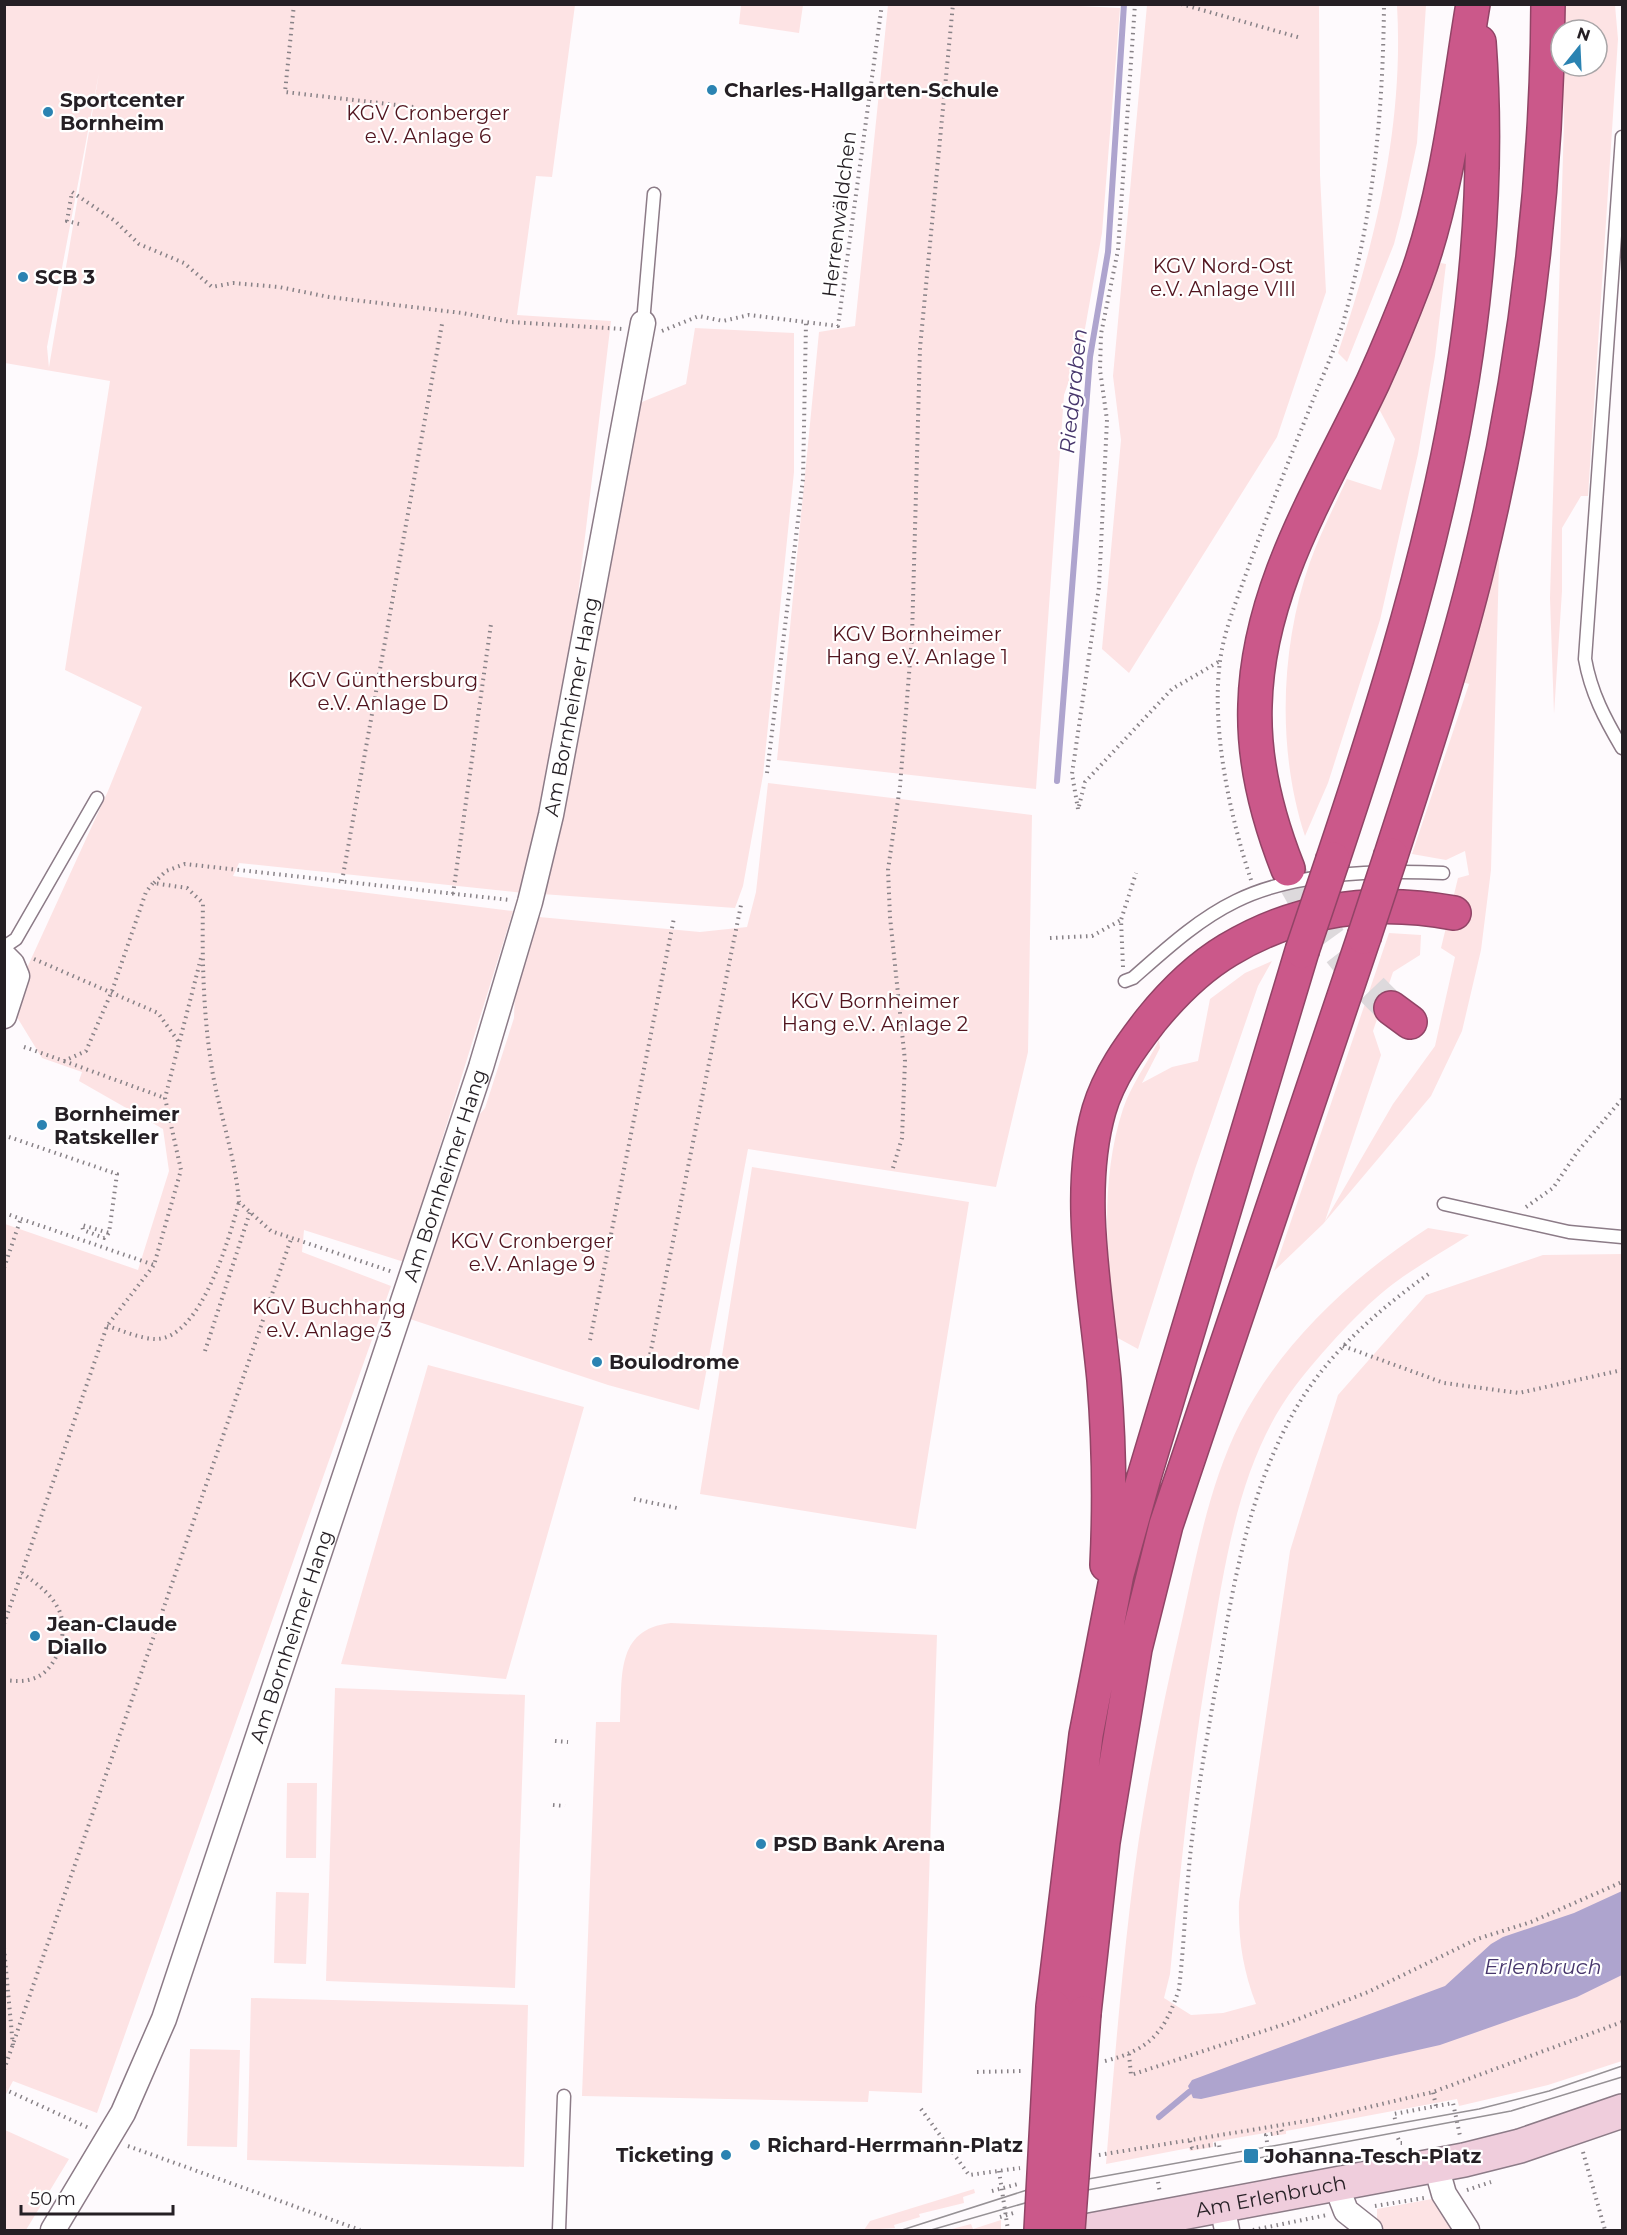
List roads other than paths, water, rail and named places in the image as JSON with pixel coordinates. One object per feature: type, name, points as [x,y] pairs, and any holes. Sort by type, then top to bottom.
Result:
[{"type":"highway","points":[[1068,2230],[1069,2010],[1086,1735],[1103,1640],[1144,1477],[1302,951],[1377,729],[1416,598],[1460,402],[1478,256],[1484,167],[1484,103],[1475,4]]},
{"type":"highway","points":[[1288,868],[1273,827],[1259,772],[1255,705],[1261,644],[1268,614],[1291,551],[1317,490],[1372,382],[1416,278],[1449,150],[1475,4]]},
{"type":"highway","points":[[1031,2221],[1069,2010],[1103,1842],[1131,1671],[1166,1525],[1391,855],[1447,681],[1478,564],[1508,429],[1535,255],[1547,70],[1548,4]]},
{"type":"highway","points":[[1103,1640],[1108,1538],[1108,1459],[1104,1382],[1092,1270],[1089,1193],[1091,1151],[1100,1108],[1115,1071],[1135,1041],[1179,989],[1220,955],[1268,929],[1293,919],[1346,908],[1400,905],[1454,913]]},
{"type":"main road","name":"Am Erlenbruch","points":[[1091,2230],[1224,2218],[1440,2180],[1520,2146],[1623,2111]]},
{"type":"street","name":"Am Bornheimer Hang","points":[[53,2230],[109,2137],[135,2087],[164,2019],[481,1067],[530,902],[551,815],[642,329]]},
{"type":"street","points":[[4,1016],[17,976],[13,956]]},
{"type":"street","points":[[1440,2180],[1467,2230]]},
{"type":"street","points":[[1341,2198],[1370,2230]]},
{"type":"lane","points":[[1623,137],[1586,659],[1589,679],[1599,707],[1623,748]]},
{"type":"lane","points":[[642,329],[654,194]]},
{"type":"lane","points":[[13,956],[16,939],[97,798]]},
{"type":"lane","points":[[1125,981],[1133,978],[1187,931],[1236,900],[1283,885],[1337,875],[1395,871],[1443,873]]},
{"type":"lane","points":[[1444,1204],[1506,1220],[1569,1232],[1623,1237]]},
{"type":"lane","points":[[559,2230],[564,2096]]},
{"type":"water","name":"Erlenbruch","points":[[1622,1891],[1622,1975],[1577,1997],[1440,2045],[1201,2099],[1193,2098],[1188,2086],[1192,2080],[1445,1986],[1491,1944],[1503,1937],[1574,1913]]},
{"type":"waterway","name":"Riedgraben","points":[[1057,781],[1090,357],[1108,252],[1124,4]]},
{"type":"waterway","points":[[1159,2117],[1189,2092]]},
{"type":"tunnel","points":[[1288,869],[1309,908],[1333,943],[1360,977],[1391,1008]]},
{"type":"tram line","points":[[902,2230],[1027,2190],[1479,2109],[1549,2091],[1622,2066]]},
{"type":"tram line","points":[[931,2230],[1039,2199],[1511,2111],[1622,2077]]},
{"type":"place","name":"Charles-Hallgarten-Schule","points":[[712,90]]},
{"type":"place","name":"Sportcenter Bornheim","points":[[48,112]]},
{"type":"place","name":"SCB 3","points":[[23,277]]},
{"type":"place","name":"Bornheimer Ratskeller","points":[[42,1125]]},
{"type":"place","name":"Boulodrome","points":[[597,1362]]},
{"type":"place","name":"Jean-Claude Diallo","points":[[35,1636]]},
{"type":"place","name":"PSD Bank Arena","points":[[761,1844]]},
{"type":"place","name":"Richard-Herrmann-Platz","points":[[755,2145]]},
{"type":"place","name":"Ticketing","points":[[726,2155]]},
{"type":"place","name":"Johanna-Tesch-Platz","points":[[1251,2156]]},
{"type":"park label","name":"KGV Cronberger e.V. Anlage 6","points":[[428,124]]},
{"type":"park label","name":"KGV Nord-Ost e.V. Anlage VIII","points":[[1223,278]]},
{"type":"park label","name":"KGV Bornheimer Hang e.V. Anlage 1","points":[[917,646]]},
{"type":"park label","name":"KGV Günthersburg e.V. Anlage D","points":[[383,692]]},
{"type":"park label","name":"KGV Bornheimer Hang e.V. Anlage 2","points":[[875,1012]]},
{"type":"park label","name":"KGV Cronberger e.V. Anlage 9","points":[[532,1252]]},
{"type":"park label","name":"KGV Buchhang e.V. Anlage 3","points":[[329,1318]]}]
